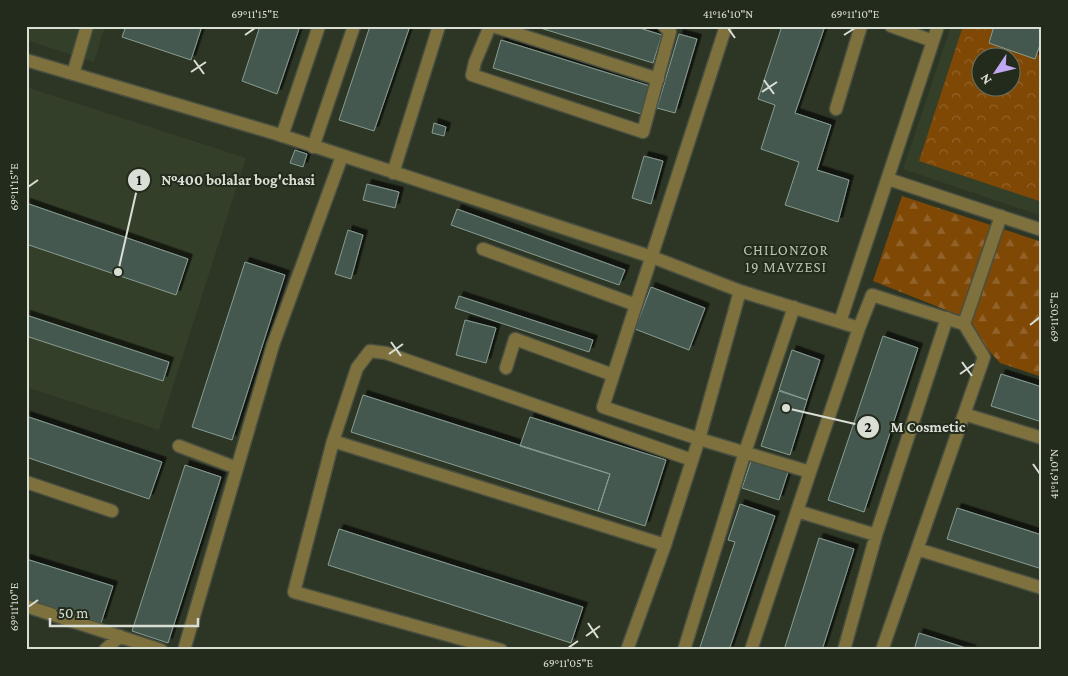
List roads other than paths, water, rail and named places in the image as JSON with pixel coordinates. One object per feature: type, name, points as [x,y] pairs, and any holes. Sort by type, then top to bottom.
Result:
[{"type":"street","points":[[73,74],[87,26]]},
{"type":"street","points":[[282,136],[319,26]]},
{"type":"street","points":[[313,146],[354,26]]},
{"type":"street","points":[[393,172],[439,26]]},
{"type":"street","points":[[658,79],[491,26],[475,62],[472,75],[643,132],[658,79],[670,32],[664,26]]},
{"type":"street","points":[[594,425],[603,408],[726,26]]},
{"type":"street","points":[[836,110],[861,26]]},
{"type":"street","points":[[891,26],[933,41]]},
{"type":"street","points":[[840,322],[938,26]]},
{"type":"street","points":[[26,60],[282,136],[652,257],[740,291],[859,328]]},
{"type":"street","points":[[184,650],[272,345],[342,156]]},
{"type":"street","points":[[888,179],[1042,230]]},
{"type":"street","points":[[964,324],[1001,216]]},
{"type":"street","points":[[482,249],[636,305]]},
{"type":"street","points":[[627,650],[665,545],[699,439],[740,291]]},
{"type":"street","points":[[751,650],[859,328],[872,295],[964,324],[984,357],[882,650]]},
{"type":"street","points":[[684,650],[745,452],[794,307]]},
{"type":"street","points":[[844,650],[876,535],[947,318]]},
{"type":"street","points":[[506,368],[515,340],[613,375]]},
{"type":"street","points":[[501,650],[475,646],[294,592],[333,442],[356,368],[370,351],[386,353],[692,460]]},
{"type":"street","points":[[603,408],[810,472]]},
{"type":"street","points":[[964,414],[1042,438]]},
{"type":"street","points":[[333,442],[665,545]]},
{"type":"street","points":[[180,446],[237,468]]},
{"type":"street","points":[[26,482],[112,511]]},
{"type":"street","points":[[797,510],[876,535]]},
{"type":"street","points":[[917,549],[1042,588]]},
{"type":"street","points":[[26,606],[162,650]]},
{"type":"street","points":[[105,650],[120,636]]},
{"type":"place","name":"№400 bolalar bog'chasi","points":[[118,272]]},
{"type":"place","name":"M Cosmetic","points":[[786,408]]},
{"type":"district","name":"CHILONZOR 19 MAVZESI","points":[[786,258]]}]
